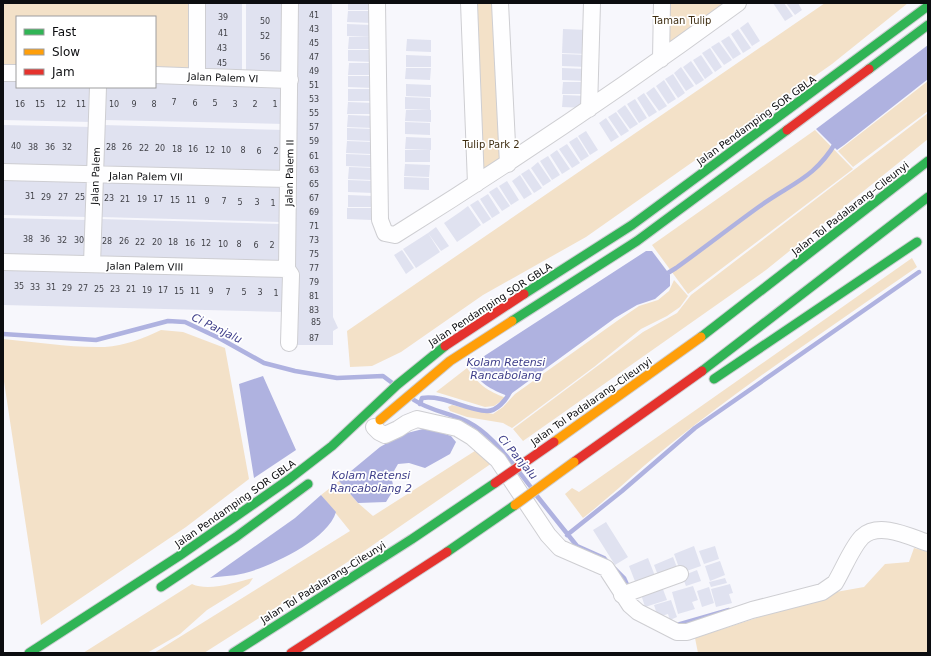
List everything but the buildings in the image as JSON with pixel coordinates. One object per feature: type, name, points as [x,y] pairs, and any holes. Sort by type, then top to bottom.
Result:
[{"type":"main road","name":"Jalan Pendamping SOR GBLA","points":[[30,653],[190,550],[271,493],[326,451],[389,392],[432,355],[465,332],[632,225],[849,66],[928,6]]},
{"type":"main road","points":[[371,429],[398,404],[444,366],[472,346],[637,241],[860,77],[928,25]]},
{"type":"main road","points":[[849,66],[860,77]]},
{"type":"main road","name":"Jalan Tol Padalarang–Cileunyi","points":[[233,653],[412,539],[554,442],[718,324],[928,161]]},
{"type":"main road","points":[[292,653],[410,578],[656,404],[717,360],[928,197]]},
{"type":"main road","points":[[705,384],[916,242]]},
{"type":"main road","points":[[412,372],[423,384]]},
{"type":"main road","points":[[656,404],[682,398]]},
{"type":"main road","points":[[155,590],[200,562],[280,506],[317,476]]},
{"type":"street","points":[[197,3],[197,76]]},
{"type":"street","name":"Jalan Palem II","points":[[289,343],[291,275],[287,269],[290,3]]},
{"type":"street","points":[[377,3],[381,226],[385,233],[395,236],[508,164],[589,109],[660,60],[738,3]]},
{"type":"street","points":[[469,3],[476,184]]},
{"type":"street","points":[[500,3],[508,164]]},
{"type":"street","points":[[589,109],[592,3]]},
{"type":"street","points":[[660,60],[662,3]]},
{"type":"street","points":[[3,73],[16,73]]},
{"type":"street","name":"Jalan Palem VI","points":[[156,76],[197,76],[290,80]]},
{"type":"street","name":"Jalan Palem","points":[[92,264],[98,88]]},
{"type":"street","name":"Jalan Palem VII","points":[[3,172],[288,179]]},
{"type":"street","name":"Jalan Palem VIII","points":[[3,262],[287,269]]},
{"type":"street","points":[[371,429],[385,434],[417,419],[456,428],[472,437],[498,460],[548,535],[560,548],[606,568],[627,593],[630,605],[638,612],[677,632],[687,632],[746,612],[822,592],[835,583],[858,543],[867,534],[878,530],[886,530],[928,543]]},
{"type":"street","points":[[627,593],[680,574]]},
{"type":"green space","points":[[3,3],[191,3],[190,71],[156,70],[156,16],[16,16],[16,69],[3,69]]},
{"type":"green space","name":"Tulip Park 2","points":[[469,3],[500,3],[508,164],[476,184]]},
{"type":"green space","name":"Taman Tulip","points":[[665,3],[734,3],[663,54]]},
{"type":"green space","points":[[825,3],[908,3],[832,64],[586,237],[483,295],[401,352],[372,366],[350,367],[347,331]]},
{"type":"green space","points":[[928,81],[928,111],[853,167],[838,151]]},
{"type":"green space","points":[[928,113],[928,139],[766,270],[523,441],[513,429],[643,332],[677,313],[691,295]]},
{"type":"green space","points":[[815,130],[853,169],[688,294],[652,245]]},
{"type":"green space","points":[[912,258],[917,267],[732,397],[662,451],[583,518],[565,494],[572,488],[579,492]]},
{"type":"green space","points":[[674,280],[688,296],[680,307],[667,316],[641,329],[594,367],[512,428],[503,423],[467,417],[450,411],[448,407],[452,405],[493,414],[503,407],[515,394],[617,321],[639,306],[658,300],[669,291]]},
{"type":"green space","points":[[161,330],[183,332],[225,348],[249,479],[186,527],[41,625],[3,375],[3,339],[67,346],[105,347],[134,341]]},
{"type":"green space","points":[[467,368],[484,387],[506,398],[494,406],[485,407],[436,392]]},
{"type":"green space","points":[[478,449],[495,461],[357,556],[204,653],[154,653],[350,531],[321,495],[339,481],[358,503],[373,516]]},
{"type":"green space","points":[[914,548],[928,552],[928,653],[698,653],[695,638],[836,592],[864,587],[885,564],[909,562]]},
{"type":"green space","points":[[253,578],[249,584],[207,610],[180,634],[147,653],[83,653],[192,584],[214,587]]},
{"type":"water","points":[[928,45],[928,79],[844,145],[837,150],[816,129]]},
{"type":"water","name":"Kolam Retensi Rancabolang","points":[[646,251],[652,251],[670,275],[670,286],[655,299],[637,305],[615,318],[508,396],[486,385],[474,373],[470,367],[472,364]]},
{"type":"water","points":[[263,376],[296,450],[254,478],[239,384]]},
{"type":"water","name":"Kolam Retensi Rancabolang 2","points":[[427,428],[451,436],[456,442],[450,454],[425,468],[409,463],[398,464],[391,476],[394,489],[386,502],[358,503],[339,481],[380,447],[403,434]]},
{"type":"water","name":"Kolam Retensi Rancabolang 2","points":[[321,495],[336,512],[331,522],[323,532],[312,541],[286,557],[249,572],[210,578],[295,518]]},
{"type":"waterway","points":[[663,276],[760,206],[802,179],[820,164],[836,142]]},
{"type":"waterway","points":[[567,535],[622,491],[695,428],[919,272]]},
{"type":"waterway","name":"Ci Panjalu","points":[[3,334],[96,340],[168,321],[185,322],[219,338],[264,363],[295,371],[337,378],[383,376],[391,382]]},
{"type":"waterway","points":[[420,404],[422,398],[430,398],[479,410],[491,411],[501,404],[510,392]]},
{"type":"waterway","name":"Ci Panjalu","points":[[414,400],[427,407],[461,419],[475,426],[493,441],[513,464]]},
{"type":"waterway","name":"Ci Panjalu","points":[[520,473],[530,486]]},
{"type":"waterway","name":"Ci Panjalu","points":[[537,496],[577,546],[604,558],[608,563]]},
{"type":"waterway","name":"Ci Panjalu","points":[[615,569],[624,578],[629,589]]},
{"type":"waterway","name":"Ci Panjalu","points":[[677,625],[729,610]]},
{"type":"traffic: fast","points":[[524,294],[632,225],[928,6]]},
{"type":"traffic: fast","points":[[869,69],[928,25]]},
{"type":"traffic: fast","points":[[512,321],[637,241],[787,130]]},
{"type":"traffic: fast","points":[[701,337],[928,161]]},
{"type":"traffic: fast","points":[[702,371],[928,197]]},
{"type":"traffic: fast","points":[[714,379],[917,242]]},
{"type":"traffic: fast","points":[[29,653],[179,556],[288,480],[332,446],[397,385],[445,346]]},
{"type":"traffic: fast","points":[[233,653],[412,539],[495,483]]},
{"type":"traffic: fast","points":[[161,587],[236,537],[308,484]]},
{"type":"traffic: fast","points":[[447,552],[515,505]]},
{"type":"traffic: slow","points":[[380,420],[450,361],[512,321]]},
{"type":"traffic: slow","points":[[554,442],[701,337]]},
{"type":"traffic: slow","points":[[515,505],[574,462]]},
{"type":"traffic: jam","points":[[787,130],[869,69]]},
{"type":"traffic: jam","points":[[445,346],[524,294]]},
{"type":"traffic: jam","points":[[574,462],[702,371]]},
{"type":"traffic: jam","points":[[495,483],[554,442]]},
{"type":"traffic: jam","points":[[291,653],[447,552]]}]
